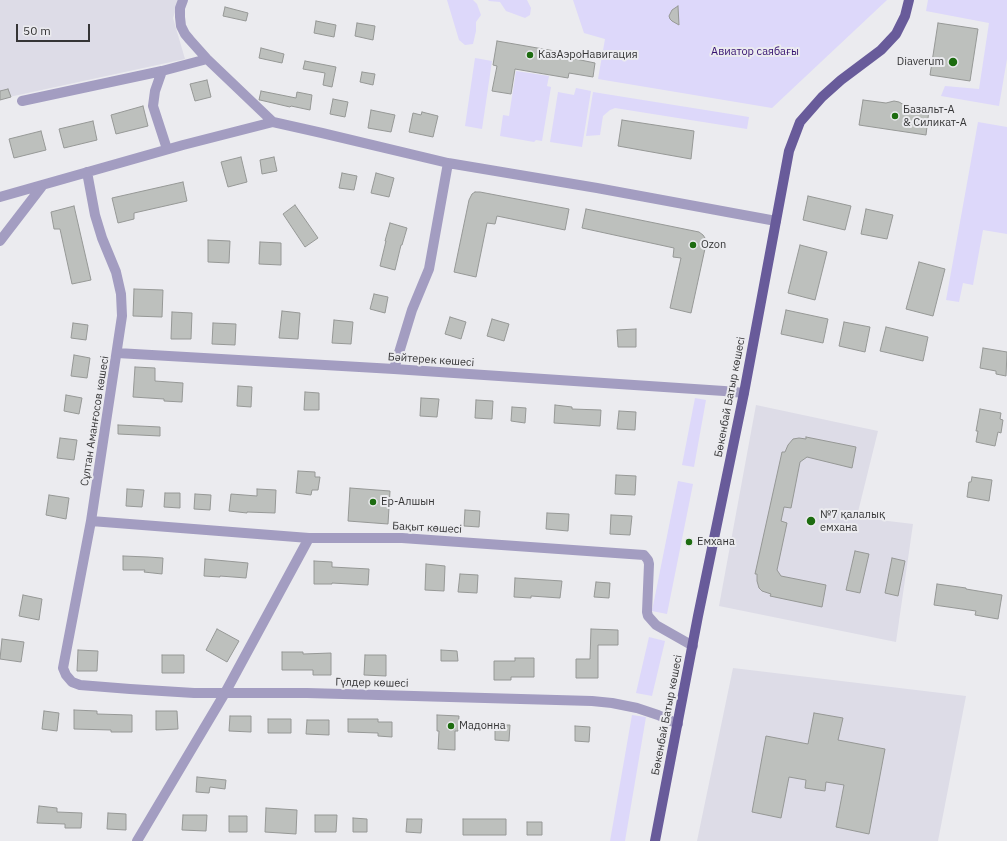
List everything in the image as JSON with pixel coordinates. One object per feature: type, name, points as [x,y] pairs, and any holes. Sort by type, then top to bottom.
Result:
[{"type":"main road","name":"Бөкенбай Батыр көшесі","points":[[655,841],[744,393],[789,151],[800,122],[822,97],[841,80],[881,50],[896,34],[905,16],[909,0]]},
{"type":"street","points":[[183,0],[180,8],[180,17],[181,26],[185,34],[207,59],[274,122]]},
{"type":"street","points":[[22,101],[162,71],[207,59]]},
{"type":"street","points":[[162,71],[155,91],[153,106],[167,149]]},
{"type":"street","points":[[0,196],[167,149],[274,122],[448,163],[776,220]]},
{"type":"street","points":[[394,369],[412,310],[429,269],[448,163]]},
{"type":"street","name":"Сұлтан Аманғосов көшесі","points":[[66,675],[63,668],[91,521],[122,316],[121,294],[116,272],[102,238],[95,215],[87,172]]},
{"type":"street","points":[[0,241],[43,185]]},
{"type":"street","name":"Бәйтерек көшесі","points":[[117,353],[394,369],[744,393]]},
{"type":"street","name":"Бақыт көшесі","points":[[91,521],[309,538],[402,538],[644,555],[649,564],[648,616],[656,625],[693,646]]},
{"type":"street","points":[[137,841],[225,693],[309,538]]},
{"type":"street","name":"Гүлдер көшесі","points":[[66,675],[72,682],[80,685],[163,691],[348,694],[592,701],[637,708],[678,724]]},
{"type":"shaded area","points":[[0,0],[179,0],[173,18],[185,59],[0,99]]},
{"type":"shaded area","name":"№7 қалалық емхана","points":[[756,405],[878,431],[858,512],[863,518],[913,524],[896,642],[719,606]]},
{"type":"shaded area","points":[[733,668],[966,696],[938,841],[697,841]]},
{"type":"green space","points":[[447,0],[473,0],[477,4],[481,15],[476,22],[476,31],[473,44],[465,45],[459,40]]},
{"type":"green space","points":[[488,0],[527,0],[531,8],[530,15],[525,18],[506,11],[500,2]]},
{"type":"green space","name":"Авиатор саябағы","points":[[573,0],[887,0],[772,108],[598,79],[605,39],[584,33]]},
{"type":"green space","points":[[928,0],[1007,0],[1007,59],[999,106],[941,96],[945,86],[979,89],[989,23],[926,11]]},
{"type":"green space","points":[[475,58],[492,61],[482,129],[465,126]]},
{"type":"green space","points":[[516,71],[549,76],[547,86],[551,87],[542,141],[536,140],[534,142],[500,136],[503,115],[509,116]]},
{"type":"green space","points":[[576,88],[591,91],[582,147],[550,142],[558,92],[574,95]]},
{"type":"green space","points":[[593,92],[749,117],[747,129],[615,108],[603,116],[600,135],[586,136]]},
{"type":"green space","points":[[978,122],[1007,127],[1007,234],[983,230],[973,285],[963,283],[959,302],[946,300]]},
{"type":"green space","points":[[695,398],[706,400],[694,467],[682,465]]},
{"type":"green space","points":[[678,481],[693,484],[667,614],[652,611]]},
{"type":"green space","points":[[649,637],[665,641],[652,696],[636,693]]},
{"type":"green space","points":[[632,715],[646,717],[625,841],[610,841]]},
{"type":"building","points":[[678,6],[679,25],[672,21],[669,16],[672,10]]},
{"type":"building","points":[[225,7],[248,13],[246,21],[223,16]]},
{"type":"building","points":[[316,21],[336,25],[334,37],[314,33]]},
{"type":"building","points":[[357,23],[375,26],[373,40],[355,36]]},
{"type":"building","name":"Diaverum","points":[[938,23],[978,29],[970,81],[930,75]]},
{"type":"building","points":[[497,41],[572,54],[571,58],[595,63],[593,77],[569,73],[568,78],[515,69],[511,94],[492,91],[497,66],[493,65]]},
{"type":"building","points":[[261,48],[284,54],[282,63],[259,58]]},
{"type":"building","points":[[305,61],[336,67],[332,87],[323,85],[325,73],[303,69]]},
{"type":"building","points":[[362,72],[375,74],[373,85],[360,82]]},
{"type":"building","points":[[207,80],[211,97],[195,101],[190,84]]},
{"type":"building","points":[[8,89],[11,97],[0,100],[0,91]]},
{"type":"building","points":[[261,91],[296,98],[297,92],[312,95],[310,110],[259,100]]},
{"type":"building","points":[[333,99],[348,102],[345,117],[330,114]]},
{"type":"building","points":[[863,100],[886,103],[894,101],[906,106],[929,110],[926,135],[859,125]]},
{"type":"building","points":[[143,106],[148,126],[116,134],[111,115]]},
{"type":"building","points":[[371,110],[395,115],[391,132],[368,128]]},
{"type":"building","points":[[422,112],[438,116],[433,137],[409,132],[413,113],[421,115]]},
{"type":"building","points":[[622,120],[694,131],[691,159],[618,146]]},
{"type":"building","points":[[93,121],[97,140],[64,148],[59,129]]},
{"type":"building","points":[[41,131],[46,150],[14,158],[9,139]]},
{"type":"building","points":[[241,157],[247,182],[228,187],[221,162]]},
{"type":"building","points":[[274,157],[277,171],[262,174],[260,160]]},
{"type":"building","points":[[342,173],[357,176],[354,190],[339,188]]},
{"type":"building","points":[[376,173],[394,178],[389,197],[371,193]]},
{"type":"building","points":[[183,182],[187,201],[134,213],[134,219],[118,223],[112,198]]},
{"type":"building","points":[[475,192],[569,209],[565,230],[497,216],[495,224],[487,223],[476,277],[454,272],[469,200]]},
{"type":"building","points":[[808,196],[851,206],[845,230],[803,220]]},
{"type":"building","points":[[295,205],[318,238],[305,247],[283,214]]},
{"type":"building","points":[[74,206],[91,280],[72,284],[60,229],[54,229],[51,212]]},
{"type":"building","points":[[586,209],[699,232],[703,235],[706,244],[691,313],[670,308],[681,258],[673,257],[674,248],[582,228]]},
{"type":"building","points":[[866,209],[893,215],[887,239],[861,234]]},
{"type":"building","points":[[390,223],[407,228],[395,270],[380,266]]},
{"type":"building","points":[[208,240],[230,241],[229,263],[208,262]]},
{"type":"building","points":[[260,242],[281,243],[281,265],[259,264]]},
{"type":"building","points":[[800,245],[827,252],[815,300],[788,293]]},
{"type":"building","points":[[919,262],[945,269],[933,316],[906,309]]},
{"type":"building","points":[[134,289],[163,290],[162,317],[133,316]]},
{"type":"building","points":[[374,294],[388,297],[385,313],[370,309]]},
{"type":"building","points":[[786,310],[828,319],[823,343],[781,334]]},
{"type":"building","points":[[282,311],[300,313],[298,339],[279,338]]},
{"type":"building","points":[[172,312],[192,313],[191,339],[171,339]]},
{"type":"building","points":[[450,317],[466,322],[461,339],[445,334]]},
{"type":"building","points":[[492,319],[509,324],[504,341],[487,336]]},
{"type":"building","points":[[334,320],[353,322],[351,344],[332,343]]},
{"type":"building","points":[[844,322],[870,327],[865,352],[839,346]]},
{"type":"building","points":[[73,323],[88,325],[86,340],[71,338]]},
{"type":"building","points":[[213,323],[236,324],[235,345],[212,344]]},
{"type":"building","points":[[886,327],[928,337],[923,361],[880,351]]},
{"type":"building","points":[[636,329],[636,347],[618,347],[617,330]]},
{"type":"building","points":[[983,348],[1007,352],[1006,376],[996,374],[996,371],[980,368]]},
{"type":"building","points":[[74,355],[90,358],[87,378],[71,376]]},
{"type":"building","points":[[135,367],[155,368],[155,381],[183,383],[182,402],[133,397]]},
{"type":"building","points":[[238,386],[252,387],[251,407],[237,406]]},
{"type":"building","points":[[305,392],[319,393],[319,410],[304,410]]},
{"type":"building","points":[[66,395],[82,398],[79,414],[64,411]]},
{"type":"building","points":[[421,398],[439,399],[437,417],[420,416]]},
{"type":"building","points":[[476,400],[493,401],[492,419],[475,418]]},
{"type":"building","points":[[555,405],[572,407],[572,409],[601,410],[600,426],[554,423]]},
{"type":"building","points":[[512,407],[526,408],[525,423],[511,421]]},
{"type":"building","points":[[980,409],[1001,413],[1000,419],[1003,420],[1001,433],[998,432],[995,446],[976,442],[978,431],[976,431]]},
{"type":"building","points":[[619,411],[636,412],[635,430],[617,429]]},
{"type":"building","points":[[118,425],[160,427],[160,436],[118,434]]},
{"type":"building","points":[[806,437],[856,447],[852,468],[807,457],[800,462],[791,508],[784,507],[781,521],[787,523],[777,570],[781,576],[826,585],[822,607],[770,596],[771,594],[762,591],[759,588],[757,574],[755,574],[782,452],[785,452],[793,439],[806,439]]},
{"type":"building","points":[[60,438],[77,440],[74,460],[57,458]]},
{"type":"building","points":[[298,471],[315,472],[315,477],[320,477],[318,490],[312,490],[311,495],[296,493]]},
{"type":"building","points":[[616,475],[636,476],[635,495],[615,494]]},
{"type":"building","points":[[972,477],[992,480],[989,501],[967,497],[969,482],[971,482]]},
{"type":"building","points":[[350,488],[390,491],[388,524],[348,521]]},
{"type":"building","points":[[127,489],[144,490],[142,507],[126,506]]},
{"type":"building","points":[[257,489],[276,490],[275,513],[247,513],[229,511],[231,494],[257,496]]},
{"type":"building","points":[[165,493],[180,493],[180,508],[164,507]]},
{"type":"building","points":[[195,494],[211,495],[210,510],[194,509]]},
{"type":"building","points":[[49,495],[69,498],[66,519],[46,515]]},
{"type":"building","points":[[465,510],[480,511],[479,527],[464,526]]},
{"type":"building","points":[[547,513],[569,514],[568,531],[546,529]]},
{"type":"building","points":[[611,515],[632,516],[630,535],[610,534]]},
{"type":"building","points":[[855,551],[869,554],[860,593],[846,590]]},
{"type":"building","points":[[123,556],[163,558],[162,574],[144,572],[145,570],[123,570]]},
{"type":"building","points":[[892,558],[905,561],[898,596],[885,593]]},
{"type":"building","points":[[205,559],[248,563],[246,578],[204,576]]},
{"type":"building","points":[[314,561],[332,562],[332,567],[369,569],[368,585],[332,583],[314,584]]},
{"type":"building","points":[[426,564],[445,566],[444,591],[425,590]]},
{"type":"building","points":[[460,574],[478,575],[477,593],[458,592]]},
{"type":"building","points":[[515,578],[562,581],[560,598],[531,596],[531,598],[514,597]]},
{"type":"building","points":[[596,582],[610,583],[609,598],[594,597]]},
{"type":"building","points":[[937,584],[1002,595],[998,619],[975,615],[976,611],[934,605]]},
{"type":"building","points":[[23,595],[42,599],[39,620],[19,616]]},
{"type":"building","points":[[217,629],[239,641],[227,662],[206,650]]},
{"type":"building","points":[[591,629],[618,630],[618,645],[598,645],[598,678],[576,678],[576,659],[590,659]]},
{"type":"building","points":[[2,639],[24,642],[21,662],[0,659]]},
{"type":"building","points":[[78,650],[98,651],[97,671],[77,671]]},
{"type":"building","points":[[441,650],[457,651],[458,661],[441,661]]},
{"type":"building","points":[[282,652],[303,652],[303,654],[331,653],[331,675],[313,675],[313,670],[282,670]]},
{"type":"building","points":[[162,655],[184,655],[184,673],[162,673]]},
{"type":"building","points":[[365,655],[386,655],[386,676],[364,675]]},
{"type":"building","points":[[515,658],[534,658],[534,677],[511,677],[511,680],[494,680],[494,661],[515,661]]},
{"type":"building","points":[[74,710],[97,711],[97,714],[132,715],[132,732],[74,729]]},
{"type":"building","points":[[44,711],[59,713],[57,731],[42,729]]},
{"type":"building","points":[[156,711],[177,711],[178,729],[156,730]]},
{"type":"building","points":[[814,713],[843,718],[838,740],[885,749],[869,834],[836,827],[844,785],[826,782],[825,791],[805,788],[806,780],[789,777],[781,818],[752,812],[766,736],[808,744]]},
{"type":"building","points":[[437,715],[459,716],[458,731],[455,731],[455,750],[438,749],[439,731],[437,731]]},
{"type":"building","points":[[230,716],[251,716],[251,732],[229,731]]},
{"type":"building","points":[[268,719],[291,719],[291,733],[268,733]]},
{"type":"building","points":[[348,719],[378,719],[378,722],[392,722],[392,737],[378,736],[378,733],[348,732]]},
{"type":"building","points":[[307,720],[329,720],[329,735],[306,734]]},
{"type":"building","points":[[495,725],[510,725],[509,741],[495,740]]},
{"type":"building","points":[[575,726],[590,727],[589,742],[575,741]]},
{"type":"building","points":[[197,777],[226,780],[225,789],[210,787],[209,793],[196,792]]},
{"type":"building","points":[[39,806],[57,808],[57,812],[82,813],[81,828],[65,828],[65,824],[37,823]]},
{"type":"building","points":[[266,808],[297,810],[296,834],[265,832]]},
{"type":"building","points":[[108,813],[126,814],[126,830],[107,829]]},
{"type":"building","points":[[183,815],[207,815],[206,831],[182,830]]},
{"type":"building","points":[[315,815],[337,815],[336,832],[315,832]]},
{"type":"building","points":[[229,816],[247,816],[247,832],[229,832]]},
{"type":"building","points":[[353,818],[367,819],[367,832],[353,832]]},
{"type":"building","points":[[407,819],[422,819],[421,833],[406,832]]},
{"type":"building","points":[[463,819],[506,819],[506,835],[463,835]]},
{"type":"building","points":[[527,822],[542,822],[542,835],[527,835]]},
{"type":"place","name":"КазАэроНавигация","points":[[530,55]]},
{"type":"place","name":"Diaverum","points":[[953,62]]},
{"type":"place","name":"Базальт-А & Силикат-А","points":[[895,116]]},
{"type":"place","name":"Ozon","points":[[693,245]]},
{"type":"place","name":"Ер-Алшын","points":[[373,502]]},
{"type":"place","name":"№7 қалалық емхана","points":[[811,521]]},
{"type":"place","name":"Емхана","points":[[689,542]]},
{"type":"place","name":"Мадонна","points":[[451,726]]}]
